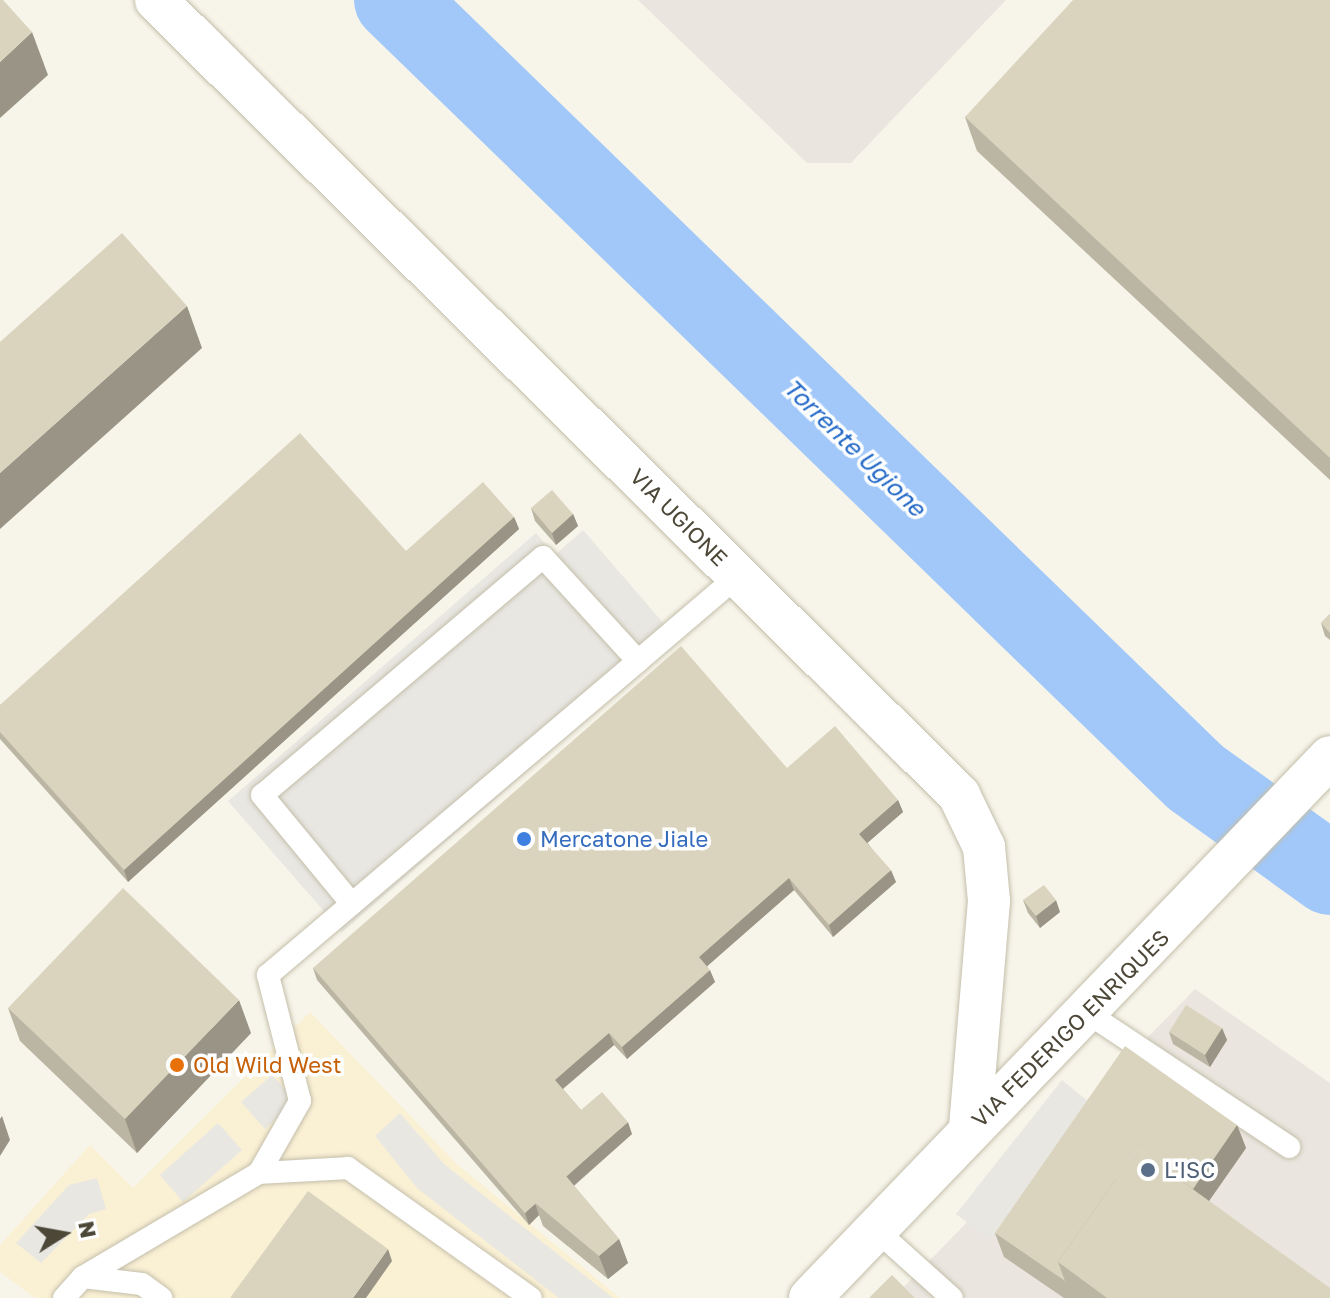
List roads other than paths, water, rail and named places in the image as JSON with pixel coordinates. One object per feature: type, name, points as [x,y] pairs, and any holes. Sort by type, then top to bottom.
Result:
[{"type":"street","name":"VIA UGIONE","points":[[156,0],[959,795],[984,847],[988,916],[970,1129]]},
{"type":"street","name":"VIA FEDERIGO ENRIQUES","points":[[810,1298],[1330,757]]},
{"type":"lane","points":[[352,904],[262,795],[543,557],[638,661]]},
{"type":"lane","points":[[259,1173],[300,1101],[268,975],[352,904],[493,798],[638,661],[738,576]]},
{"type":"lane","points":[[1086,1012],[1289,1147]]},
{"type":"lane","points":[[64,1298],[83,1277],[259,1173],[348,1168],[531,1298]]},
{"type":"lane","points":[[875,1229],[952,1298]]},
{"type":"lane","points":[[83,1277],[142,1284],[161,1298]]},
{"type":"waterway","name":"Torrente Ugione","points":[[395,0],[1195,777],[1330,874]]},
{"type":"place","name":"Mercatone Jiale","points":[[524,839]]},
{"type":"place","name":"Old Wild West","points":[[177,1065]]},
{"type":"place","name":"L'ISC","points":[[1148,1170]]}]
